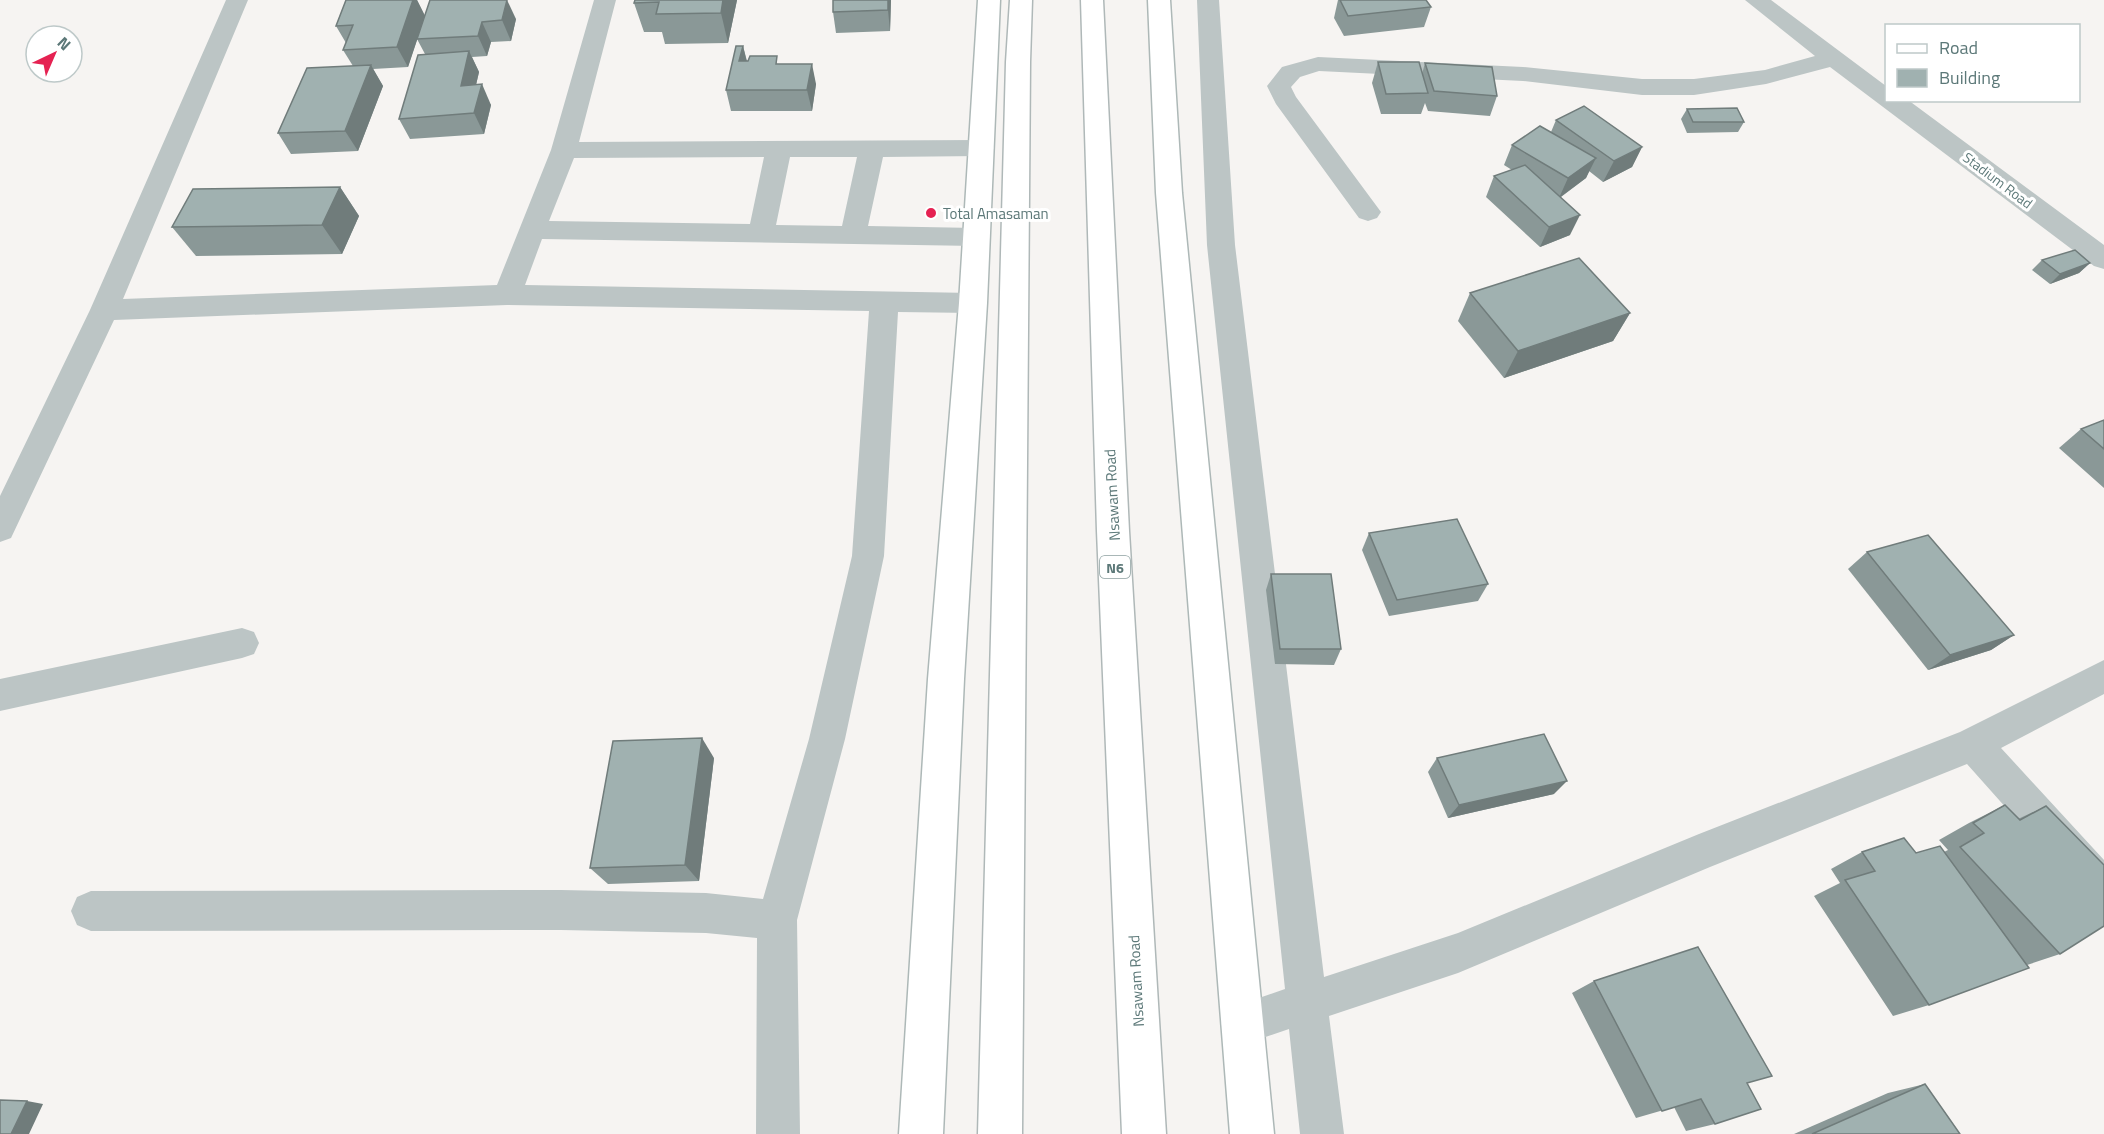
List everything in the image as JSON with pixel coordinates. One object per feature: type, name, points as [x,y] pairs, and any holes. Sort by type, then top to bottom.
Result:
[{"type":"main road","points":[[921,1134],[945,691],[973,303],[989,0]]},
{"type":"main road","points":[[999,1134],[1018,62],[1022,0]]},
{"type":"main road","name":"Nsawam Road","points":[[1092,0],[1112,507],[1144,1134]]},
{"type":"main road","points":[[1159,0],[1169,193],[1252,1134]]},
{"type":"street","points":[[0,529],[104,310],[237,0]]},
{"type":"street","points":[[507,295],[564,150],[605,0]]},
{"type":"street","points":[[1208,0],[1221,245],[1322,1134]]},
{"type":"street","points":[[1756,0],[1885,96]]},
{"type":"street","points":[[1368,212],[1285,99],[1279,86],[1291,72],[1318,64],[1523,74],[1642,87],[1694,87],[1766,77],[1834,58]]},
{"type":"street","name":"Stadium Road","points":[[1894,102],[2104,259]]},
{"type":"street","points":[[564,150],[981,148]]},
{"type":"street","points":[[761,234],[779,149]]},
{"type":"street","points":[[854,235],[872,149]]},
{"type":"street","points":[[532,230],[976,237]]},
{"type":"street","points":[[104,310],[507,295],[973,303]]},
{"type":"street","points":[[778,1134],[777,920],[827,740],[868,556],[884,302]]},
{"type":"street","points":[[0,694],[242,643]]},
{"type":"street","points":[[1242,1024],[1458,953],[1699,853],[1973,744],[2104,676]]},
{"type":"street","points":[[1973,744],[2104,888]]},
{"type":"street","points":[[91,911],[561,910],[706,913],[777,920]]},
{"type":"building","points":[[346,0],[413,0],[397,47],[343,50],[353,25],[336,26]]},
{"type":"building","points":[[430,0],[507,0],[502,20],[482,22],[478,36],[417,39]]},
{"type":"building","points":[[635,0],[723,0],[721,13],[656,14],[659,2],[634,3]]},
{"type":"building","points":[[833,0],[888,0],[888,10],[833,12]]},
{"type":"building","points":[[1340,0],[1426,0],[1431,7],[1348,16]]},
{"type":"building","points":[[736,46],[743,46],[739,61],[748,61],[750,56],[777,56],[776,64],[812,64],[807,90],[726,90]]},
{"type":"building","points":[[469,51],[461,86],[482,84],[474,113],[399,119],[418,55]]},
{"type":"building","points":[[1378,62],[1419,62],[1428,93],[1386,94]]},
{"type":"building","points":[[1425,63],[1492,67],[1497,96],[1434,91]]},
{"type":"building","points":[[371,65],[345,131],[278,133],[307,68]]},
{"type":"building","points":[[1584,106],[1642,147],[1614,161],[1556,120]]},
{"type":"building","points":[[1737,108],[1744,122],[1693,122],[1687,109]]},
{"type":"building","points":[[1540,126],[1596,158],[1568,178],[1512,145]]},
{"type":"building","points":[[1525,165],[1580,215],[1549,227],[1494,176]]},
{"type":"building","points":[[340,187],[322,225],[172,227],[193,189]]},
{"type":"building","points":[[2075,250],[2090,263],[2060,274],[2042,260]]},
{"type":"building","points":[[1579,258],[1630,313],[1518,351],[1470,293]]},
{"type":"building","points":[[2104,420],[2104,449],[2081,429]]},
{"type":"building","points":[[1457,519],[1488,584],[1397,600],[1369,533]]},
{"type":"building","points":[[1928,535],[2014,635],[1950,655],[1867,552]]},
{"type":"building","points":[[1271,574],[1331,574],[1341,649],[1280,649]]},
{"type":"building","points":[[1544,734],[1567,781],[1459,805],[1437,758]]},
{"type":"building","points":[[702,738],[685,865],[590,868],[613,741]]},
{"type":"building","points":[[2005,805],[2020,820],[2046,806],[2104,865],[2104,926],[2060,954],[1960,847],[1984,833],[1973,823]]},
{"type":"building","points":[[1904,838],[1916,853],[1940,846],[2029,968],[1929,1005],[1845,880],[1875,871],[1862,852]]},
{"type":"building","points":[[1698,947],[1772,1076],[1747,1083],[1761,1109],[1715,1124],[1701,1099],[1662,1111],[1594,981]]},
{"type":"building","points":[[1925,1084],[1960,1134],[1812,1134]]},
{"type":"building","points":[[0,1100],[27,1101],[11,1134],[0,1134]]},
{"type":"place","name":"Total Amasaman","points":[[931,213]]}]
